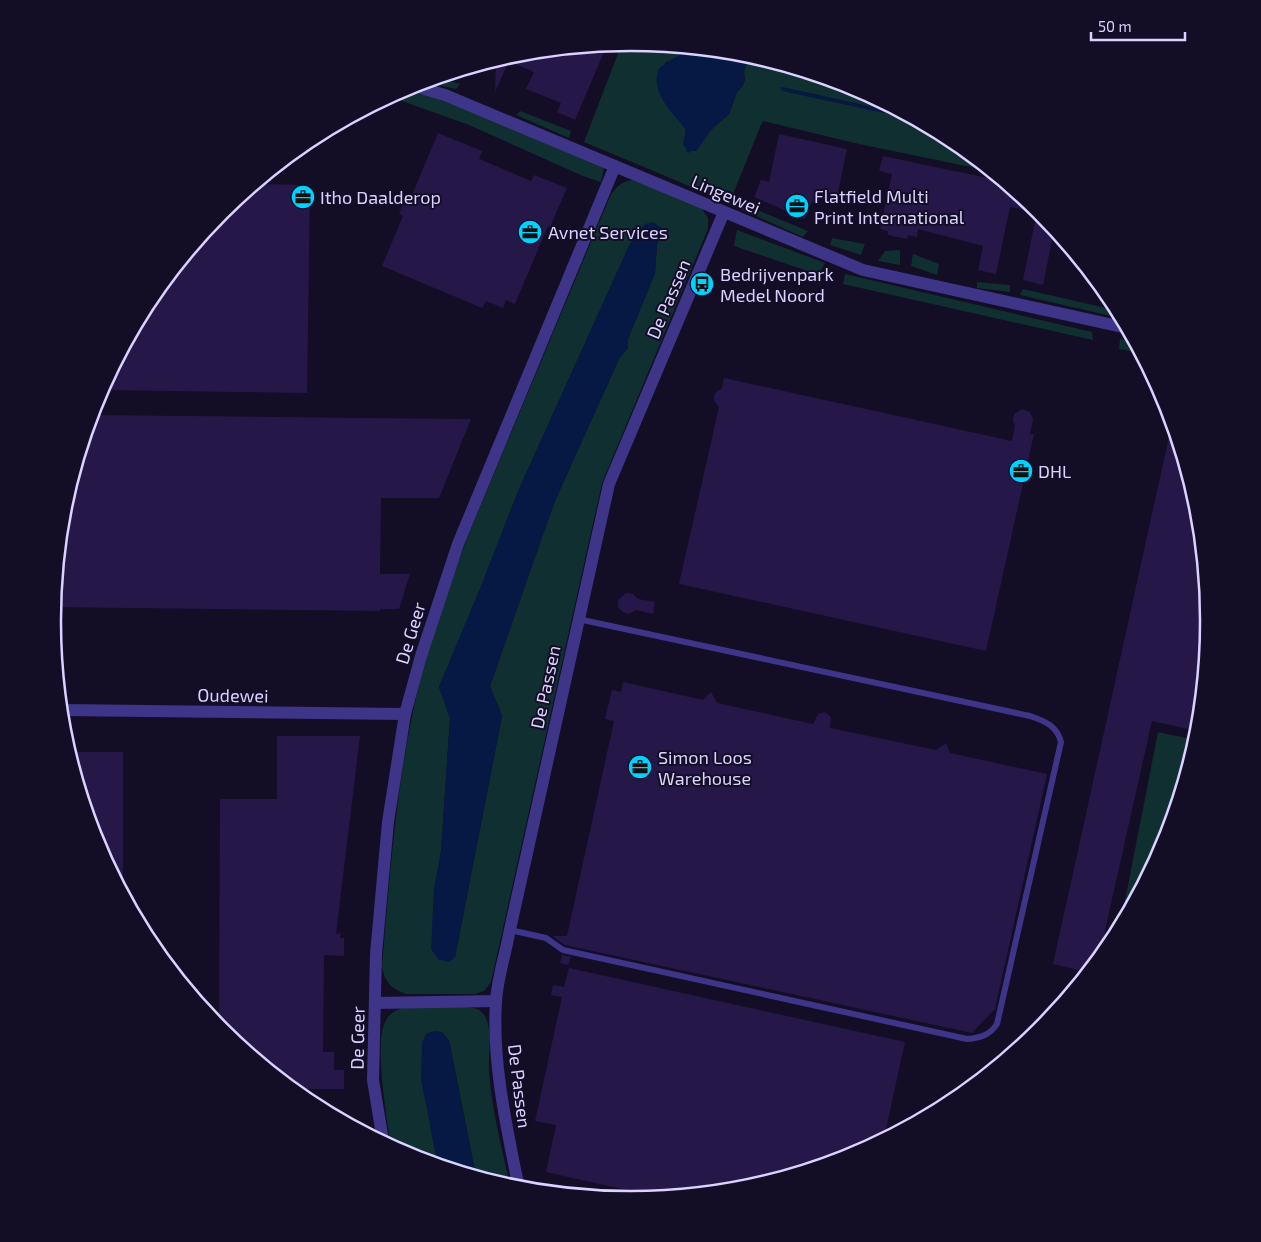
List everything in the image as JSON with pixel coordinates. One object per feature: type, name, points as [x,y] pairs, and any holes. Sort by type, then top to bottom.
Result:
[{"type":"street","name":"Lingewei","points":[[426,89],[445,95],[863,270],[1118,326]]},
{"type":"street","name":"De Geer","points":[[382,1133],[373,1080],[376,954],[388,822],[405,714],[437,602],[458,544],[615,166]]},
{"type":"street","name":"De Passen","points":[[517,1180],[503,1104],[497,1043],[496,1001],[510,930],[609,484],[724,212]]},
{"type":"street","name":"Oudewei","points":[[68,710],[405,714]]},
{"type":"street","points":[[375,1002],[496,1001]]},
{"type":"lane","points":[[510,930],[546,938],[563,950],[968,1039],[984,1036],[989,1034],[997,1024],[1061,742],[1056,730],[1049,724],[1030,716],[578,620]]},
{"type":"green space","points":[[619,51],[668,52],[683,54],[665,63],[686,130],[683,145],[687,149],[696,151],[710,131],[729,114],[737,92],[745,80],[744,72],[747,63],[814,81],[878,108],[782,87],[806,96],[889,114],[947,147],[976,168],[859,144],[763,121],[731,199],[808,231],[803,237],[584,142]]},
{"type":"green space","points":[[448,81],[460,84],[456,89],[437,85]]},
{"type":"green space","points":[[415,94],[432,95],[604,167],[601,182],[583,176],[469,125],[402,101]]},
{"type":"green space","points":[[520,111],[571,131],[569,138],[516,115]]},
{"type":"green space","points":[[634,180],[700,206],[708,218],[708,229],[602,483],[491,982],[484,991],[475,994],[406,994],[396,990],[389,984],[382,967],[391,859],[400,787],[412,716],[425,662],[468,536],[609,199],[619,185]],"holes":[[[663,229],[657,244],[655,273],[628,339],[628,348],[619,359],[554,503],[490,686],[502,716],[455,957],[449,962],[438,959],[434,889],[441,852],[450,718],[439,687],[519,489],[630,244]]]},
{"type":"green space","points":[[737,230],[825,263],[819,275],[734,246]]},
{"type":"green space","points":[[832,238],[865,244],[861,255],[830,245]]},
{"type":"green space","points":[[900,250],[900,265],[878,261],[885,251]]},
{"type":"green space","points":[[913,254],[939,264],[937,275],[911,266]]},
{"type":"green space","points":[[845,274],[1092,332],[1093,340],[843,284]]},
{"type":"green space","points":[[977,282],[1010,285],[1010,292],[977,288]]},
{"type":"green space","points":[[1023,289],[1107,308],[1111,316],[1111,316],[1020,295]]},
{"type":"green space","points":[[1120,339],[1126,340],[1132,351],[1119,349]]},
{"type":"green space","points":[[1158,732],[1188,738],[1181,768],[1157,839],[1124,906]]},
{"type":"green space","points":[[407,1007],[466,1007],[479,1010],[484,1015],[490,1037],[489,1069],[492,1098],[508,1177],[475,1169],[449,1040],[430,1126],[436,1157],[390,1137],[382,1082],[381,1047],[385,1022],[397,1010]]},
{"type":"water","points":[[681,54],[746,63],[744,71],[744,84],[737,92],[729,114],[710,131],[696,151],[691,151],[690,153],[686,151],[687,149],[683,145],[686,130],[664,102],[657,86],[659,68]]},
{"type":"water","points":[[781,87],[878,108],[889,114],[782,91]]},
{"type":"water","points":[[653,222],[663,229],[657,244],[655,273],[628,339],[628,348],[619,359],[554,503],[490,686],[502,716],[455,957],[449,962],[438,959],[431,949],[434,889],[441,852],[450,718],[439,687],[519,489],[618,270],[630,244],[645,224]]},
{"type":"water","points":[[442,1032],[449,1040],[475,1169],[437,1157],[421,1080],[422,1042],[427,1033]]},
{"type":"building","points":[[604,52],[575,120],[557,112],[561,103],[526,89],[534,72],[514,63],[556,56]]},
{"type":"building","points":[[507,65],[495,92],[496,68]]},
{"type":"building","points":[[438,133],[482,151],[479,159],[531,181],[534,175],[567,188],[550,227],[548,226],[515,304],[506,300],[503,308],[486,301],[482,308],[382,266],[403,216],[399,214],[405,200],[409,202]]},
{"type":"building","points":[[779,134],[847,149],[837,197],[816,193],[814,202],[812,201],[805,219],[754,197],[761,180],[769,182]]},
{"type":"building","points":[[883,156],[988,178],[1006,193],[1024,210],[1010,207],[996,274],[978,270],[983,246],[918,229],[917,237],[908,235],[907,239],[888,235],[888,231],[880,229],[892,174],[879,171]]},
{"type":"building","points":[[266,184],[310,185],[307,393],[110,390],[137,336],[178,274],[228,218]]},
{"type":"building","points":[[1035,220],[1052,238],[1043,285],[1023,280]]},
{"type":"building","points":[[724,378],[1012,441],[1015,426],[1014,414],[1022,409],[1030,412],[1033,420],[1030,434],[1034,434],[986,651],[679,584],[719,407],[714,401],[714,396],[722,388]]},
{"type":"building","points":[[100,415],[471,419],[439,498],[381,498],[380,574],[410,574],[399,609],[380,609],[380,611],[61,607],[66,547],[72,510],[80,474]]},
{"type":"building","points":[[1169,436],[1181,474],[1189,510],[1199,584],[1199,658],[1189,729],[1152,721],[1103,940],[1081,971],[1053,964]]},
{"type":"building","points":[[626,593],[633,594],[638,599],[655,602],[653,614],[636,610],[629,614],[623,612],[618,607],[618,600]]},
{"type":"building","points":[[623,682],[703,700],[711,692],[717,703],[813,724],[818,714],[825,712],[831,717],[830,728],[936,750],[946,743],[950,753],[1047,774],[995,1009],[972,1033],[565,945],[552,936],[567,936],[614,721],[605,719],[612,690],[621,692]]},
{"type":"building","points":[[277,736],[360,736],[336,934],[341,933],[340,938],[344,938],[344,956],[324,955],[323,1052],[334,1052],[334,1070],[344,1070],[344,1089],[306,1089],[255,1049],[219,1015],[220,799],[277,799]]},
{"type":"building","points":[[76,752],[123,752],[123,879],[104,839],[91,804]]},
{"type":"building","points":[[562,955],[571,957],[568,965],[560,963]]},
{"type":"building","points":[[569,968],[905,1042],[886,1130],[814,1161],[742,1180],[705,1186],[668,1190],[631,1191],[546,1172],[556,1125],[535,1121],[562,997],[551,995],[553,985],[564,987]]},
{"type":"place","name":"Itho Daalderop","points":[[303,197]]},
{"type":"place","name":"Flatfield Multi Print International","points":[[797,206]]},
{"type":"place","name":"Avnet Services","points":[[530,232]]},
{"type":"place","name":"Bedrijvenpark Medel Noord","points":[[702,284]]},
{"type":"place","name":"DHL","points":[[1021,471]]},
{"type":"place","name":"Simon Loos Warehouse","points":[[640,767]]}]
